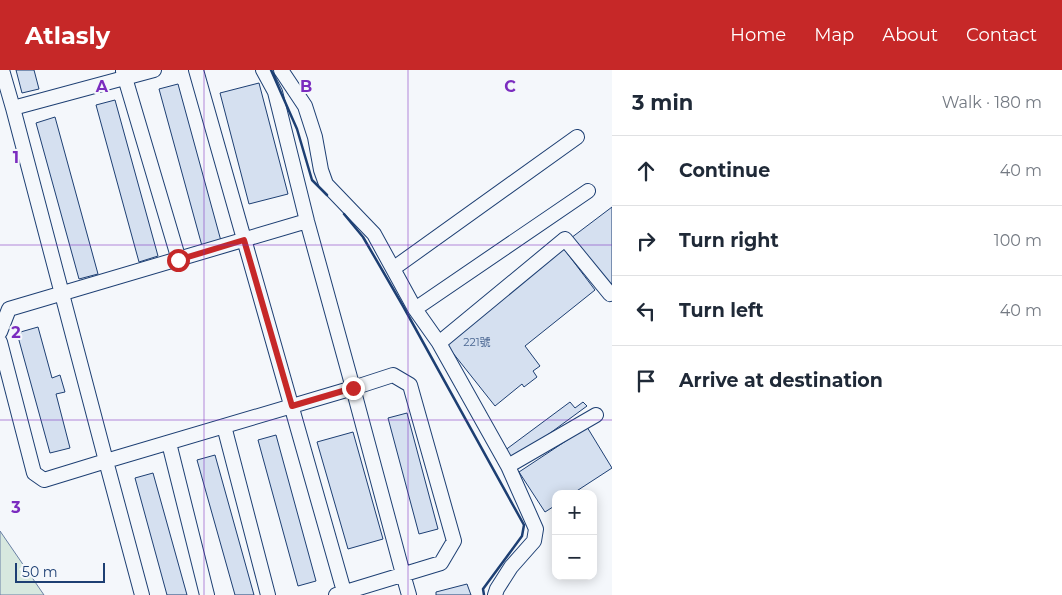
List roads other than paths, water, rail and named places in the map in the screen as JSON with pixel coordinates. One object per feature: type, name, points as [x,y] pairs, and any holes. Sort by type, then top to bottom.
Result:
[{"type":"street","points":[[2,70],[142,595]]},
{"type":"street","points":[[13,108],[124,74],[154,70]]},
{"type":"street","points":[[0,342],[34,473],[44,480],[106,461],[169,443],[224,426],[292,406],[353,388],[393,376],[410,385],[454,541],[441,563],[342,594],[292,406],[196,70]]},
{"type":"street","points":[[263,70],[275,92],[307,221],[409,595]]},
{"type":"street","points":[[281,70],[305,106],[326,184],[374,234],[416,309],[439,343],[508,466],[536,529],[534,542],[511,567],[495,595]]},
{"type":"street","points":[[124,74],[178,260]]},
{"type":"street","points":[[394,268],[577,137]]},
{"type":"street","points":[[416,309],[588,191]]},
{"type":"street","points":[[0,332],[9,309],[307,221]]},
{"type":"street","points":[[439,343],[566,239],[610,294],[612,293]]},
{"type":"street","points":[[508,466],[596,415]]},
{"type":"street","points":[[224,426],[268,595]]},
{"type":"street","points":[[169,443],[207,595]]}]
